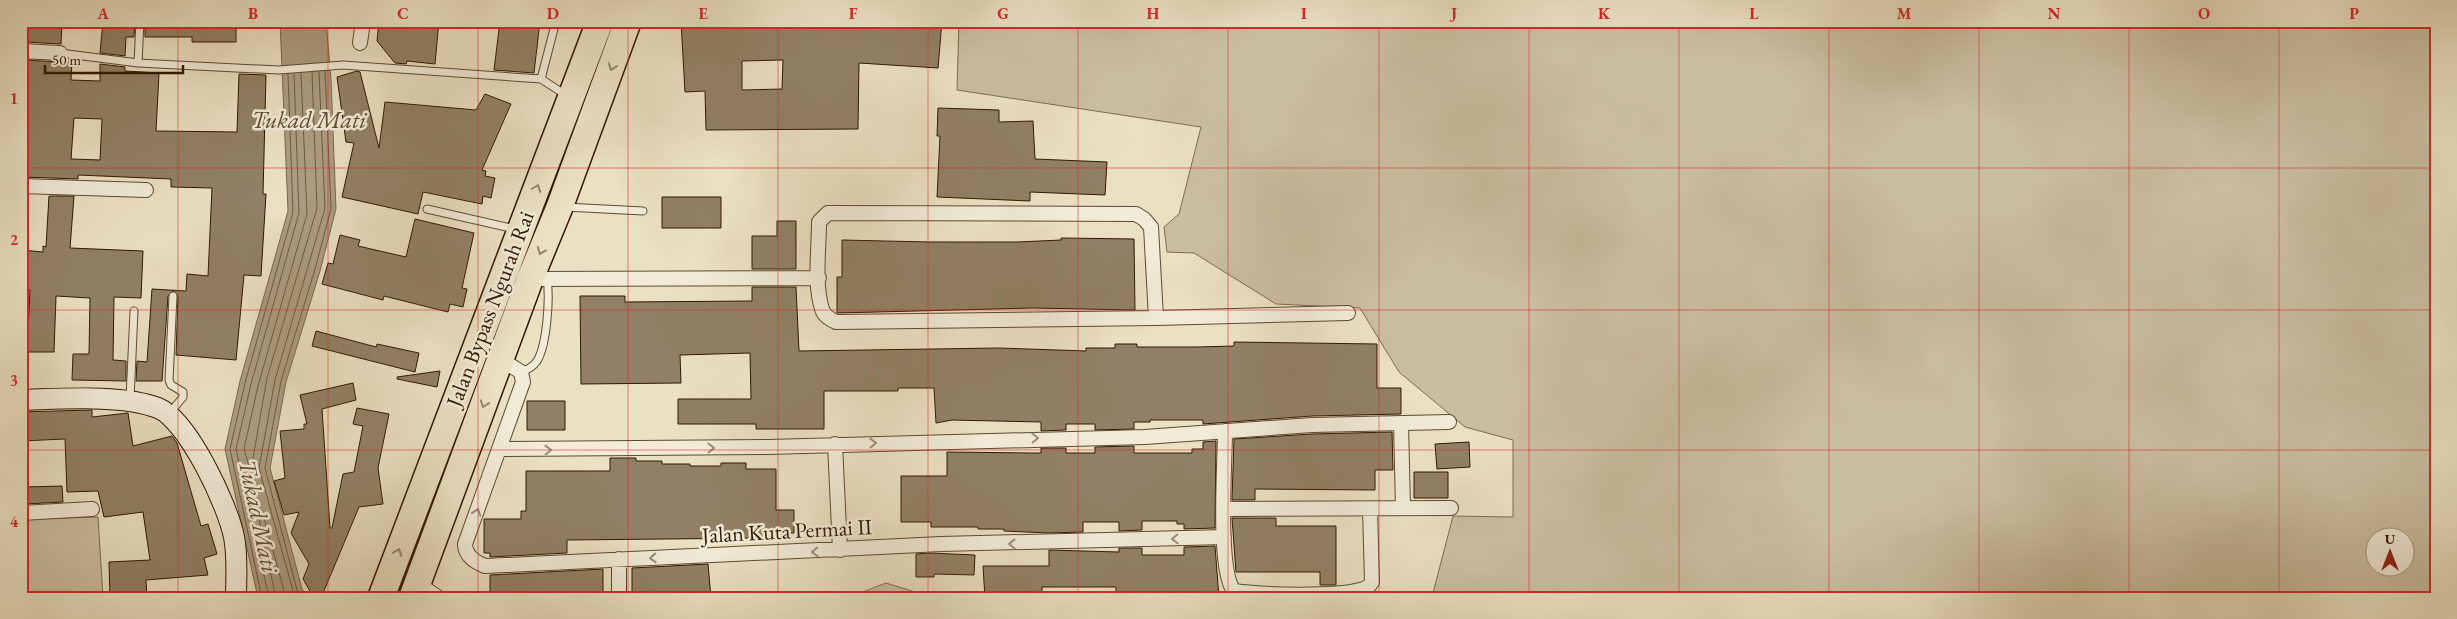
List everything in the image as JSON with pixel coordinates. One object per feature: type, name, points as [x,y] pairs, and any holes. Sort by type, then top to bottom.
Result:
[{"type":"highway","name":"Jalan Bypass Ngurah Rai","points":[[415,591],[511,366],[560,206],[628,21]]},
{"type":"highway","name":"Jalan Bypass Ngurah Rai","points":[[381,598],[571,98],[598,22]]},
{"type":"street","points":[[360,43],[362,21]]},
{"type":"street","points":[[21,51],[60,53]]},
{"type":"street","points":[[21,186],[146,190]]},
{"type":"street","points":[[1156,318],[1151,227],[1136,214],[828,213],[819,222],[819,278],[822,310],[827,318],[836,322],[1156,318],[1348,313]]},
{"type":"street","points":[[538,279],[819,278]]},
{"type":"street","name":"Jalan Kuta Permai II","points":[[511,366],[523,382],[522,390],[465,544],[465,550],[470,557],[486,566],[941,544],[1224,537]]},
{"type":"street","points":[[21,400],[78,399],[130,402],[158,408],[169,415],[181,427],[205,467],[231,524],[236,558],[236,598]]},
{"type":"street","points":[[500,449],[768,447],[1145,437],[1312,425],[1449,422]]},
{"type":"street","points":[[1401,424],[1403,508]]},
{"type":"street","points":[[1225,431],[1224,537],[1228,584],[1234,591],[1318,593],[1367,588],[1372,582],[1370,509]]},
{"type":"street","points":[[835,444],[840,550]]},
{"type":"street","points":[[1224,509],[1451,508]]},
{"type":"street","points":[[21,513],[92,509]]},
{"type":"street","points":[[618,559],[619,598]]},
{"type":"street","points":[[415,591],[439,598]]},
{"type":"lane","points":[[138,63],[140,21]]},
{"type":"lane","points":[[541,79],[556,21]]},
{"type":"lane","points":[[60,53],[138,63],[279,70],[343,65],[541,79],[571,98]]},
{"type":"lane","points":[[560,206],[643,211]]},
{"type":"lane","points":[[428,209],[520,230]]},
{"type":"lane","points":[[511,366],[529,369],[538,360],[548,316],[538,279]]},
{"type":"lane","points":[[169,415],[183,397],[183,392],[171,385],[169,380],[173,296]]},
{"type":"lane","points":[[130,402],[134,310]]},
{"type":"shaded area","points":[[959,21],[2436,21],[2436,598],[1423,598],[1432,597],[1453,516],[1513,517],[1513,440],[1465,427],[1399,372],[1360,308],[1276,304],[1194,253],[1167,252],[1164,227],[1179,214],[1201,127],[957,90]]},
{"type":"shaded area","points":[[98,517],[103,598],[21,598],[21,519]]},
{"type":"shaded area","points":[[886,583],[935,598],[847,598]]},
{"type":"water","name":"Tukad Mati","points":[[280,21],[326,21],[331,79],[336,209],[320,271],[286,382],[270,468],[302,589],[309,598],[258,598],[225,449],[240,381],[288,211]]},
{"type":"building","points":[[21,21],[62,21],[61,44],[26,42],[26,36],[21,36]]},
{"type":"building","points":[[103,21],[135,21],[134,37],[126,37],[125,56],[100,53]]},
{"type":"building","points":[[145,21],[236,23],[236,42],[192,42],[192,37],[145,37]]},
{"type":"building","points":[[379,21],[439,21],[435,64],[407,61],[406,64],[395,63],[377,41]]},
{"type":"building","points":[[500,21],[540,21],[534,73],[494,70]]},
{"type":"building","points":[[681,21],[942,21],[938,68],[859,63],[858,129],[706,130],[705,91],[685,92]],"holes":[[[783,60],[782,89],[742,90],[742,61]]]},
{"type":"building","points":[[66,59],[72,60],[71,80],[100,81],[100,64],[125,67],[125,71],[159,73],[156,131],[237,132],[239,74],[266,75],[263,194],[266,194],[261,276],[244,275],[236,360],[176,355],[178,296],[173,291],[168,296],[162,381],[136,381],[137,361],[147,362],[152,289],[186,291],[187,274],[208,276],[212,188],[171,187],[171,179],[78,175],[78,179],[21,177],[21,77],[25,78],[25,60],[60,62]],"holes":[[[74,118],[102,119],[100,160],[71,159]]]},
{"type":"building","points":[[357,71],[360,72],[379,148],[385,102],[476,110],[485,94],[511,104],[482,170],[486,171],[485,176],[495,178],[491,198],[483,196],[482,204],[423,192],[418,214],[342,197],[354,143],[346,142],[337,77]]},
{"type":"building","points":[[938,108],[999,110],[999,122],[1033,121],[1035,159],[1107,162],[1105,195],[1030,192],[1030,201],[937,197],[940,136],[937,136]]},
{"type":"building","points":[[49,196],[74,196],[70,248],[143,251],[141,298],[114,297],[113,360],[126,361],[126,381],[72,380],[73,354],[89,354],[90,298],[56,296],[54,352],[27,352],[30,290],[21,289],[21,250],[43,252],[43,246],[46,247]]},
{"type":"building","points":[[662,197],[721,197],[721,228],[662,228]]},
{"type":"building","points":[[415,219],[474,233],[462,288],[467,289],[463,307],[450,304],[448,312],[384,296],[383,300],[322,284],[328,263],[333,264],[340,235],[360,240],[358,246],[406,257]]},
{"type":"building","points":[[777,221],[796,221],[796,269],[752,269],[752,236],[777,236]]},
{"type":"building","points":[[1061,238],[1134,239],[1135,310],[1033,308],[837,313],[837,277],[842,277],[842,240],[1018,242],[1061,240]]},
{"type":"building","points":[[752,287],[796,287],[799,351],[999,348],[1086,351],[1086,348],[1115,348],[1115,344],[1137,344],[1137,347],[1197,347],[1234,346],[1234,342],[1377,344],[1377,388],[1401,388],[1401,414],[1312,416],[1203,424],[1203,420],[1150,420],[1150,422],[1134,422],[1134,429],[1095,430],[1095,424],[1066,424],[1066,430],[1041,431],[1041,422],[952,420],[936,423],[934,388],[898,388],[898,391],[824,391],[824,429],[756,429],[756,424],[678,424],[678,399],[751,399],[750,353],[680,355],[681,383],[581,384],[580,296],[625,296],[625,302],[752,301]]},
{"type":"building","points":[[316,331],[376,347],[377,344],[419,353],[415,372],[312,346]]},
{"type":"building","points":[[440,371],[437,387],[397,379],[397,377]]},
{"type":"building","points":[[353,383],[356,400],[322,409],[330,528],[332,528],[343,474],[354,472],[363,426],[353,424],[357,408],[389,414],[378,468],[383,504],[359,507],[321,598],[314,598],[303,579],[309,564],[291,533],[299,512],[284,515],[274,481],[285,478],[280,431],[304,429],[304,424],[307,424],[300,395]]},
{"type":"building","points":[[527,401],[565,401],[565,430],[527,430]]},
{"type":"building","points":[[92,410],[92,417],[128,413],[133,446],[172,436],[177,443],[201,526],[208,524],[217,554],[204,558],[208,575],[146,580],[147,598],[110,598],[109,562],[150,560],[143,512],[104,517],[98,491],[67,492],[65,439],[21,441],[21,412]]},
{"type":"building","points":[[1392,432],[1393,470],[1375,470],[1375,490],[1255,489],[1255,500],[1232,500],[1234,439],[1312,434]]},
{"type":"building","points":[[1216,441],[1215,528],[1184,529],[1184,524],[1177,524],[1177,521],[1142,521],[1142,530],[1119,531],[1119,522],[1083,522],[1083,532],[1049,533],[978,529],[978,527],[931,527],[931,522],[901,522],[901,476],[947,476],[947,452],[1041,453],[1041,448],[1066,448],[1066,453],[1095,453],[1095,447],[1134,446],[1134,453],[1192,453],[1192,449],[1203,449],[1203,442]]},
{"type":"building","points":[[1469,442],[1470,467],[1437,469],[1435,444]]},
{"type":"building","points":[[610,458],[636,458],[636,461],[662,461],[662,464],[690,464],[690,466],[721,466],[721,463],[746,463],[746,469],[776,469],[776,510],[794,510],[794,533],[766,533],[766,538],[567,540],[567,553],[490,557],[490,553],[484,553],[484,519],[521,519],[521,511],[526,511],[526,471],[610,471]]},
{"type":"building","points":[[1414,472],[1448,472],[1448,498],[1414,498]]},
{"type":"building","points":[[62,486],[63,502],[25,504],[25,487]]},
{"type":"building","points":[[1232,518],[1276,518],[1276,526],[1336,526],[1336,585],[1320,585],[1320,572],[1236,572]]},
{"type":"building","points":[[1215,546],[1219,598],[1189,598],[1189,594],[1116,594],[1116,587],[1042,587],[1042,598],[985,598],[983,566],[1049,566],[1049,550],[1119,552],[1119,548],[1142,548],[1142,555],[1184,555],[1184,547]]},
{"type":"building","points":[[916,554],[975,555],[974,575],[934,574],[934,577],[916,577]]},
{"type":"building","points":[[708,564],[711,598],[632,598],[632,568]]},
{"type":"building","points":[[603,569],[603,598],[490,598],[490,575]]}]
